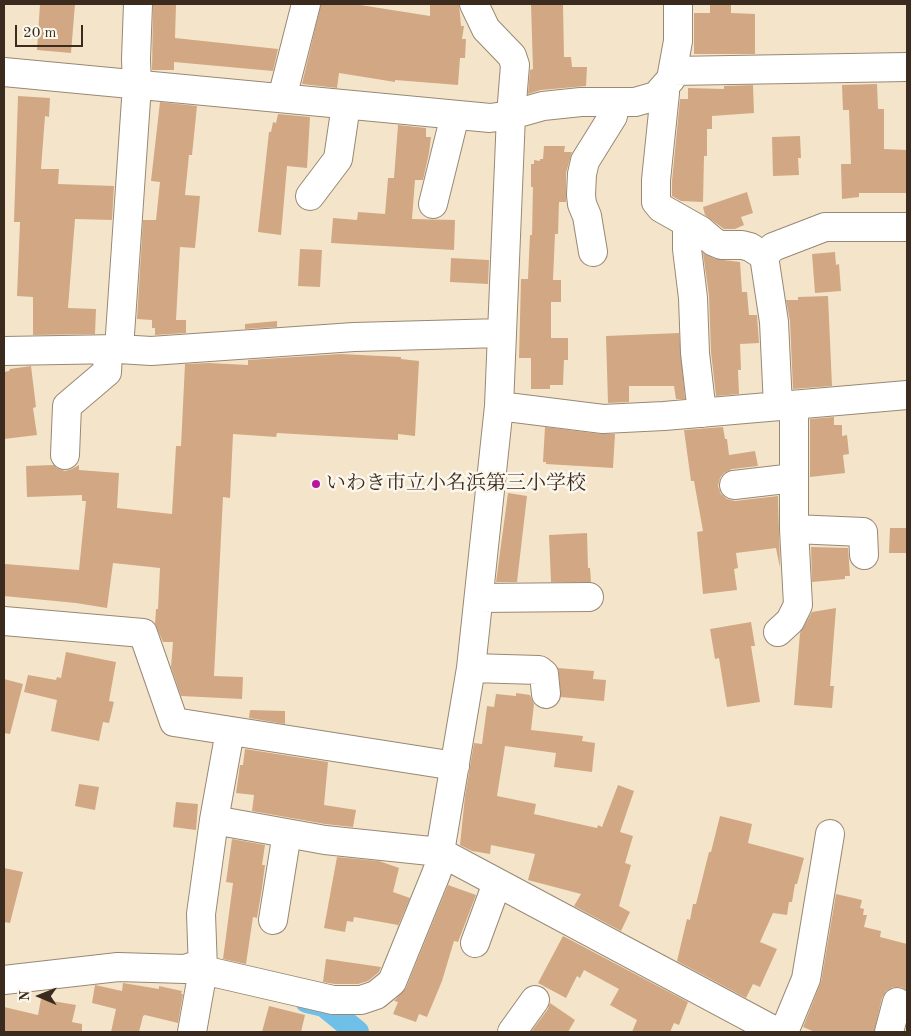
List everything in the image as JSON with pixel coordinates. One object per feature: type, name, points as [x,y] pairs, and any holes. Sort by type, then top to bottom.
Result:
[{"type":"street","points":[[65,455],[67,406],[107,372],[114,350],[137,85],[138,4]]},
{"type":"street","points":[[282,98],[306,4]]},
{"type":"street","points":[[4,980],[118,967],[185,968],[203,966],[334,1000],[361,1000],[376,996],[392,982],[436,874],[442,853],[454,766],[471,668],[499,406],[511,115],[515,65],[512,56],[486,29],[474,4]]},
{"type":"street","points":[[678,4],[678,41],[665,93],[656,180],[656,202],[661,208],[700,230],[714,242],[750,247],[764,256],[786,406],[794,478],[794,528],[798,606],[790,621],[778,632]]},
{"type":"street","points":[[668,79],[907,67]]},
{"type":"street","points":[[4,72],[490,118],[511,115],[543,106],[581,102],[635,102],[656,96],[668,79]]},
{"type":"street","points":[[593,252],[587,216],[582,204],[582,174],[585,161],[613,116],[615,102]]},
{"type":"street","points":[[310,196],[338,159],[346,104]]},
{"type":"street","points":[[433,204],[455,115]]},
{"type":"street","points":[[687,224],[687,249],[693,298],[695,353],[702,413]]},
{"type":"street","points":[[764,256],[773,247],[825,227],[907,227]]},
{"type":"street","points":[[4,351],[151,351],[354,337],[502,333]]},
{"type":"street","points":[[499,406],[603,419],[702,413],[907,395]]},
{"type":"street","points":[[734,485],[794,478]]},
{"type":"street","points":[[794,528],[863,532],[864,555]]},
{"type":"street","points":[[479,598],[589,597]]},
{"type":"street","points":[[4,621],[143,633],[174,722],[454,766]]},
{"type":"street","points":[[471,668],[539,670],[544,674],[546,694]]},
{"type":"street","points":[[192,1032],[203,966],[201,914],[214,820],[230,730]]},
{"type":"street","points":[[214,820],[325,840],[442,853],[772,1031],[806,979],[830,834]]},
{"type":"street","points":[[273,920],[287,833]]},
{"type":"street","points":[[475,943],[497,883]]},
{"type":"street","points":[[512,1032],[535,1000]]},
{"type":"street","points":[[889,1032],[897,1002]]},
{"type":"building","points":[[40,4],[75,4],[71,53],[37,50]]},
{"type":"building","points":[[153,4],[176,4],[175,38],[278,49],[273,71],[174,62],[174,70],[152,70]]},
{"type":"building","points":[[321,4],[354,4],[430,16],[430,4],[459,4],[461,26],[464,26],[462,39],[466,39],[465,58],[460,58],[458,85],[395,80],[395,82],[339,73],[337,88],[302,84]]},
{"type":"building","points":[[531,4],[563,4],[564,57],[571,57],[572,67],[587,67],[586,86],[541,90],[528,94],[530,70],[533,69]]},
{"type":"building","points":[[710,4],[731,4],[731,13],[755,14],[755,54],[694,54],[694,13],[710,13]]},
{"type":"building","points":[[877,84],[878,109],[884,109],[884,149],[907,150],[907,193],[859,193],[859,197],[842,199],[841,164],[851,164],[849,110],[843,110],[842,85]]},
{"type":"building","points":[[753,85],[754,113],[712,116],[712,129],[707,129],[707,156],[704,156],[703,202],[681,201],[672,196],[680,99],[688,99],[688,88],[724,89],[724,86]]},
{"type":"building","points":[[18,96],[50,98],[49,117],[45,116],[41,169],[59,169],[58,184],[114,186],[112,220],[75,219],[68,308],[96,309],[95,334],[33,335],[33,297],[17,296],[20,222],[14,222]]},
{"type":"building","points":[[160,102],[197,106],[192,155],[189,155],[185,195],[200,196],[195,248],[180,247],[176,320],[186,320],[186,333],[155,335],[155,328],[152,328],[152,320],[137,319],[143,220],[156,220],[160,182],[151,181]]},
{"type":"building","points":[[278,114],[310,117],[307,168],[287,166],[281,235],[258,232],[269,132],[271,132],[273,122],[276,123]]},
{"type":"building","points":[[398,125],[426,128],[426,137],[431,137],[423,180],[415,180],[412,219],[455,220],[454,250],[331,243],[333,218],[357,220],[358,212],[385,214],[388,178],[394,178]]},
{"type":"building","points":[[800,136],[801,158],[798,158],[799,175],[773,176],[772,137]]},
{"type":"building","points":[[544,146],[565,146],[564,152],[572,152],[566,173],[566,202],[559,202],[558,234],[555,234],[553,280],[561,280],[561,302],[551,302],[551,338],[568,338],[568,360],[564,360],[563,385],[550,385],[550,389],[531,389],[531,358],[519,358],[521,279],[528,279],[530,235],[532,235],[533,187],[531,187],[531,164],[534,164],[534,160],[540,161],[540,159],[543,159]]},
{"type":"building","points":[[747,192],[753,213],[741,217],[744,225],[735,229],[724,229],[705,215],[703,207]]},
{"type":"building","points":[[300,249],[322,250],[320,287],[298,286]]},
{"type":"building","points":[[835,252],[836,265],[839,264],[841,291],[815,293],[812,254]]},
{"type":"building","points":[[703,253],[715,259],[740,262],[742,292],[747,292],[749,315],[757,315],[759,343],[740,344],[741,370],[738,370],[739,394],[716,396],[711,352],[709,296]]},
{"type":"building","points":[[451,258],[489,260],[488,284],[450,282]]},
{"type":"building","points":[[828,296],[832,386],[793,389],[790,321],[786,300],[798,300],[798,297]]},
{"type":"building","points":[[277,321],[277,327],[245,329],[245,324]]},
{"type":"building","points":[[679,333],[685,399],[676,399],[674,386],[629,386],[629,402],[608,403],[606,336]]},
{"type":"building","points":[[341,354],[401,357],[401,359],[419,361],[415,436],[398,434],[398,440],[277,433],[276,437],[233,434],[230,498],[223,497],[214,676],[243,677],[242,699],[181,696],[171,667],[173,642],[163,642],[155,624],[156,609],[158,609],[160,568],[113,563],[107,608],[4,596],[5,564],[79,570],[86,501],[82,501],[82,495],[27,497],[26,466],[54,465],[65,471],[79,465],[79,470],[119,473],[117,508],[172,514],[176,446],[181,446],[185,364],[248,365],[248,360]]},
{"type":"building","points":[[31,366],[36,407],[33,408],[37,435],[4,439],[4,372],[10,369]]},
{"type":"building","points":[[834,417],[834,425],[842,425],[842,436],[847,435],[849,454],[843,455],[845,473],[810,477],[810,419]]},
{"type":"building","points":[[545,427],[615,434],[613,468],[546,464],[546,462],[543,462]]},
{"type":"building","points":[[723,427],[729,455],[755,451],[758,466],[732,469],[724,473],[720,478],[718,486],[721,494],[727,499],[735,501],[778,496],[780,568],[776,548],[736,553],[738,568],[734,569],[737,590],[703,594],[697,532],[703,531],[694,481],[691,481],[684,430]]},
{"type":"building","points":[[508,493],[527,496],[517,582],[496,582]]},
{"type":"building","points":[[890,528],[907,528],[907,553],[889,553]]},
{"type":"building","points":[[587,533],[588,568],[590,568],[591,582],[551,582],[549,535]]},
{"type":"building","points":[[811,547],[848,548],[850,576],[845,576],[845,579],[812,582]]},
{"type":"building","points":[[836,608],[830,686],[834,686],[832,708],[794,705],[800,633],[812,612]]},
{"type":"building","points":[[751,622],[755,646],[751,646],[760,702],[727,707],[719,658],[715,659],[710,629]]},
{"type":"building","points":[[66,652],[116,662],[109,701],[114,702],[109,723],[103,722],[99,741],[51,731],[57,700],[24,692],[28,675],[56,680],[57,677],[61,678]]},
{"type":"building","points":[[558,668],[594,671],[593,679],[606,680],[604,701],[561,697]]},
{"type":"building","points":[[4,679],[23,684],[10,734],[4,733]]},
{"type":"building","points":[[516,693],[530,695],[534,704],[531,730],[583,736],[582,741],[595,743],[592,772],[554,767],[556,753],[505,746],[497,796],[536,804],[534,814],[597,828],[598,825],[602,827],[618,785],[634,791],[620,832],[633,836],[625,863],[631,865],[619,906],[630,912],[621,931],[574,906],[581,894],[528,880],[535,854],[491,845],[490,854],[472,851],[460,845],[465,796],[474,743],[482,744],[487,706],[494,707],[496,694],[516,696]]},
{"type":"building","points":[[250,710],[285,711],[285,724],[249,718]]},
{"type":"building","points":[[245,749],[328,762],[324,805],[356,810],[353,827],[252,811],[254,795],[236,793],[240,765],[243,765]]},
{"type":"building","points":[[79,784],[99,787],[95,810],[75,806]]},
{"type":"building","points":[[176,802],[198,804],[196,830],[173,827]]},
{"type":"building","points":[[720,816],[752,824],[748,843],[804,858],[797,884],[795,884],[792,902],[789,902],[787,915],[773,913],[760,942],[777,949],[760,987],[753,984],[746,998],[677,961],[687,919],[690,920],[693,904],[696,904]]},
{"type":"building","points":[[232,839],[265,845],[262,865],[265,865],[262,888],[257,918],[253,917],[246,964],[223,959],[233,883],[226,882]]},
{"type":"building","points":[[337,857],[379,861],[399,868],[393,892],[410,898],[396,931],[398,925],[354,917],[353,922],[347,921],[345,932],[324,928]]},
{"type":"building","points":[[4,868],[23,872],[10,923],[4,922]]},
{"type":"building","points":[[448,885],[476,895],[458,942],[454,941],[442,981],[427,1017],[419,1014],[416,1022],[393,1014],[398,1002],[394,1001],[406,988]]},
{"type":"building","points":[[836,894],[862,900],[860,908],[864,909],[863,915],[867,915],[864,927],[881,931],[880,937],[907,944],[907,990],[901,987],[893,987],[886,991],[882,998],[874,1032],[815,1032],[803,1027],[821,982]]},
{"type":"building","points":[[563,936],[688,1002],[679,1025],[674,1023],[670,1032],[632,1032],[637,1020],[610,1005],[619,989],[584,970],[580,978],[577,976],[566,998],[538,983]]},
{"type":"building","points":[[326,959],[381,967],[379,972],[368,981],[358,984],[335,984],[323,982]]},
{"type":"building","points":[[123,983],[159,989],[159,986],[182,991],[178,1023],[145,1015],[143,1016],[139,1032],[111,1032],[116,1009],[92,1003],[95,985],[122,991]]},
{"type":"building","points":[[41,999],[76,1005],[72,1022],[82,1024],[82,1032],[4,1032],[4,1007],[38,1015]]},
{"type":"building","points":[[550,1003],[575,1020],[568,1032],[531,1032],[548,1009]]},
{"type":"building","points":[[269,1006],[305,1015],[301,1032],[262,1032]]},
{"type":"waterway","points":[[307,1001],[324,1005],[357,1032]]},
{"type":"place","name":"いわき市立小名浜第三小学校","points":[[316,484]]}]
